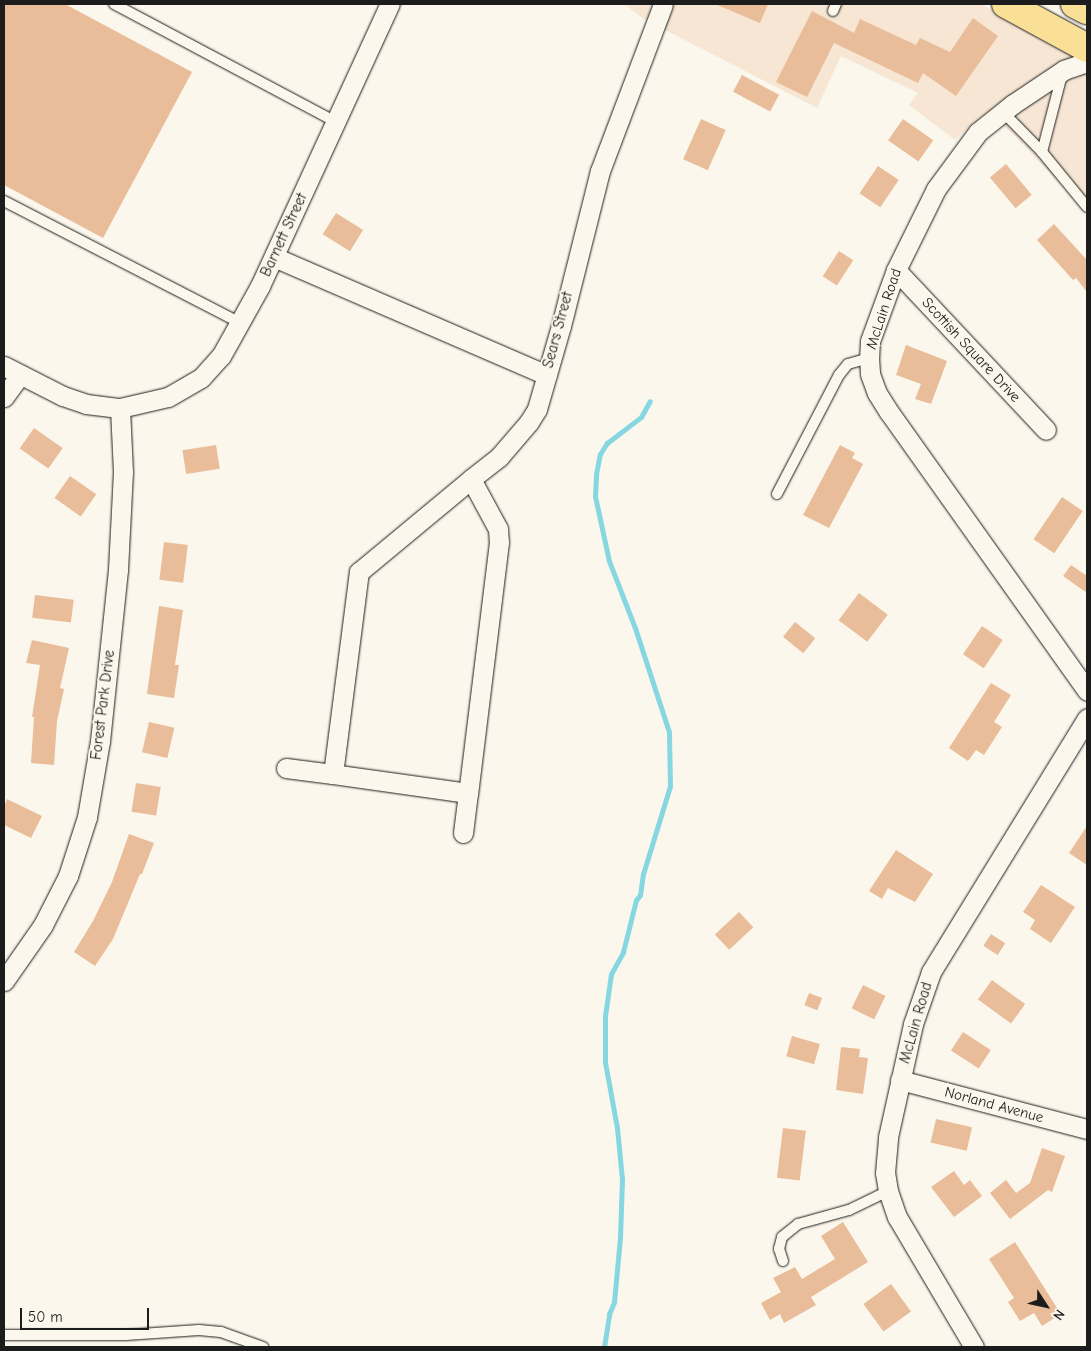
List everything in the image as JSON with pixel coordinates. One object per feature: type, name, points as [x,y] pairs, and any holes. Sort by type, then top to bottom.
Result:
[{"type":"main road","points":[[1006,4],[1087,48]]},
{"type":"main road","points":[[1075,4],[1087,10]]},
{"type":"street","name":"Barnett Street","points":[[12,370],[86,404],[120,408],[168,397],[201,378],[221,356],[274,257],[390,4]]},
{"type":"street","name":"Sears Street","points":[[274,257],[546,375],[600,171],[663,4]]},
{"type":"street","name":"McLain Road","points":[[1087,62],[1064,70],[978,132],[936,189],[896,270],[870,341],[869,358],[870,374],[877,393],[889,412],[1087,691]]},
{"type":"street","name":"Scottish Square Drive","points":[[896,270],[1046,430]]},
{"type":"street","points":[[4,397],[12,370]]},
{"type":"street","points":[[333,774],[359,572],[499,456],[530,422],[537,409],[546,375]]},
{"type":"street","name":"Forest Park Drive","points":[[4,981],[43,925],[64,884],[87,817],[100,741],[118,570],[123,472],[120,408]]},
{"type":"street","points":[[463,833],[499,542],[498,529],[471,478]]},
{"type":"street","name":"McLain Road","points":[[974,1347],[909,1239],[888,1192],[885,1168],[888,1137],[913,1024],[931,972],[1087,718]]},
{"type":"street","points":[[286,768],[468,793]]},
{"type":"street","name":"Norland Avenue","points":[[900,1080],[1087,1129]]},
{"type":"lane","points":[[114,4],[336,122]]},
{"type":"lane","points":[[1042,152],[1064,70]]},
{"type":"lane","points":[[1004,112],[1085,201]]},
{"type":"lane","points":[[4,201],[240,323]]},
{"type":"lane","points":[[776,494],[839,374],[848,364],[869,358]]},
{"type":"lane","points":[[783,1261],[779,1250],[782,1237],[798,1224],[849,1210],[888,1192]]},
{"type":"lane","points":[[4,1335],[126,1335],[199,1330],[221,1332],[264,1347]]},
{"type":"shaded area","points":[[624,4],[981,4],[1087,62],[1087,212],[1014,135],[987,112],[955,140],[909,105],[918,93],[841,56],[817,108],[644,19]]},
{"type":"building","points":[[4,4],[65,4],[192,72],[103,238],[4,185]]},
{"type":"building","points":[[715,4],[768,4],[760,23]]},
{"type":"building","points":[[812,11],[854,33],[860,19],[916,45],[920,38],[950,52],[973,18],[998,36],[956,96],[923,73],[918,83],[834,43],[807,97],[776,82]]},
{"type":"building","points":[[742,75],[779,95],[770,111],[733,92]]},
{"type":"building","points":[[701,119],[726,130],[708,170],[683,159]]},
{"type":"building","points":[[903,119],[933,140],[918,162],[888,140]]},
{"type":"building","points":[[1006,164],[1032,195],[1016,208],[990,177]]},
{"type":"building","points":[[878,166],[899,180],[880,207],[860,193]]},
{"type":"building","points":[[336,213],[363,230],[350,251],[323,234]]},
{"type":"building","points":[[1054,224],[1087,260],[1087,292],[1076,278],[1073,280],[1037,240]]},
{"type":"building","points":[[839,251],[853,260],[837,285],[823,276]]},
{"type":"building","points":[[906,345],[947,361],[931,404],[915,399],[921,384],[896,375]]},
{"type":"building","points":[[34,428],[63,448],[48,469],[20,448]]},
{"type":"building","points":[[216,445],[220,469],[186,474],[182,450]]},
{"type":"building","points":[[840,445],[855,453],[852,458],[863,464],[829,528],[803,515]]},
{"type":"building","points":[[70,476],[96,494],[81,516],[55,498]]},
{"type":"building","points":[[1062,497],[1083,511],[1054,553],[1033,539]]},
{"type":"building","points":[[164,542],[188,545],[183,583],[159,580]]},
{"type":"building","points":[[1071,565],[1087,576],[1087,593],[1063,576]]},
{"type":"building","points":[[859,593],[888,615],[867,642],[839,620]]},
{"type":"building","points":[[35,595],[74,600],[71,623],[32,618]]},
{"type":"building","points":[[159,606],[183,610],[175,665],[179,665],[174,698],[147,694]]},
{"type":"building","points":[[795,622],[815,638],[803,653],[783,637]]},
{"type":"building","points":[[982,626],[1003,640],[984,668],[963,654]]},
{"type":"building","points":[[32,640],[69,648],[60,688],[64,689],[57,721],[54,765],[31,763],[34,717],[32,717],[40,665],[26,663]]},
{"type":"building","points":[[991,683],[1011,695],[994,722],[1002,727],[984,755],[976,750],[968,761],[949,748]]},
{"type":"building","points":[[149,722],[174,728],[167,758],[142,752]]},
{"type":"building","points":[[136,783],[161,787],[156,816],[131,812]]},
{"type":"building","points":[[7,799],[42,816],[31,838],[4,825],[4,807]]},
{"type":"building","points":[[1087,826],[1087,865],[1069,853]]},
{"type":"building","points":[[129,834],[154,843],[113,939],[95,966],[74,952],[93,921],[112,882]]},
{"type":"building","points":[[896,850],[933,874],[915,902],[888,888],[882,899],[869,891]]},
{"type":"building","points":[[1041,885],[1075,907],[1051,943],[1030,929],[1035,920],[1023,912]]},
{"type":"building","points":[[739,912],[753,927],[729,950],[715,935]]},
{"type":"building","points":[[991,934],[1005,943],[998,955],[983,946]]},
{"type":"building","points":[[992,980],[1025,1004],[1011,1024],[978,999]]},
{"type":"building","points":[[863,985],[885,996],[874,1019],[852,1008]]},
{"type":"building","points":[[809,993],[822,998],[817,1010],[804,1005]]},
{"type":"building","points":[[963,1032],[991,1050],[979,1068],[951,1050]]},
{"type":"building","points":[[792,1036],[820,1044],[814,1064],[786,1056]]},
{"type":"building","points":[[841,1047],[860,1049],[859,1057],[868,1058],[863,1094],[836,1090]]},
{"type":"building","points":[[936,1119],[972,1127],[967,1151],[931,1142]]},
{"type":"building","points":[[783,1128],[806,1131],[800,1180],[777,1178]]},
{"type":"building","points":[[1042,1148],[1065,1156],[1052,1192],[1048,1190],[1010,1219],[990,1193],[1006,1180],[1016,1193],[1030,1183]]},
{"type":"building","points":[[954,1171],[964,1185],[970,1180],[982,1196],[954,1217],[931,1187]]},
{"type":"building","points":[[843,1222],[868,1262],[811,1297],[816,1305],[784,1323],[780,1314],[770,1320],[761,1303],[781,1292],[773,1278],[795,1267],[802,1279],[835,1259],[821,1236]]},
{"type":"building","points":[[1015,1242],[1061,1314],[1042,1326],[1034,1313],[1020,1321],[1008,1302],[1014,1298],[989,1259]]},
{"type":"building","points":[[891,1284],[911,1312],[883,1331],[863,1304]]},
{"type":"waterway","points":[[604,1347],[609,1314],[614,1302],[620,1237],[622,1179],[617,1128],[605,1062],[605,1016],[611,974],[623,952],[636,900],[640,895],[643,874],[670,786],[669,732],[635,628],[609,561],[595,496],[596,474],[600,454],[607,443],[641,417],[650,401]]}]
